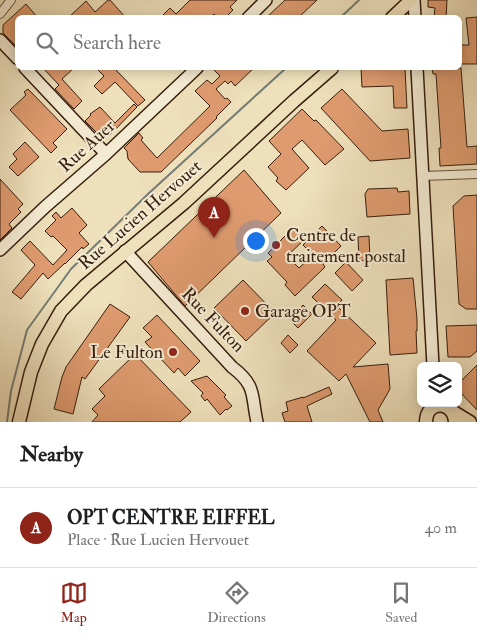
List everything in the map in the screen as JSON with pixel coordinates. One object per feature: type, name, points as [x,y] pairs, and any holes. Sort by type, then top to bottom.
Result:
[{"type":"main road","points":[[397,9],[412,0]]},
{"type":"main road","name":"Rue Lucien Hervouet","points":[[19,422],[31,372],[39,351],[62,311],[86,285],[184,203],[330,70]]},
{"type":"main road","points":[[426,422],[430,407]]},
{"type":"main road","points":[[449,411],[470,422]]},
{"type":"street","points":[[0,14],[11,0]]},
{"type":"street","points":[[251,15],[266,0]]},
{"type":"street","points":[[412,0],[414,15]]},
{"type":"street","points":[[397,9],[406,10],[412,15]]},
{"type":"street","points":[[0,40],[15,56]]},
{"type":"street","points":[[27,70],[106,154]]},
{"type":"street","name":"Rue Auer","points":[[0,250],[195,70]]},
{"type":"street","points":[[418,70],[433,362]]},
{"type":"street","points":[[423,176],[477,174]]},
{"type":"street","name":"Rue Fulton","points":[[125,251],[232,367],[243,375],[250,385],[254,398],[257,422]]},
{"type":"building","points":[[110,0],[123,15],[71,15],[86,1],[95,12]]},
{"type":"building","points":[[190,0],[237,0],[230,7],[233,10],[228,15],[163,15],[170,8],[176,14]]},
{"type":"building","points":[[285,0],[317,0],[301,15],[269,15]]},
{"type":"building","points":[[428,0],[447,0],[446,15],[434,15],[435,8],[428,7]]},
{"type":"building","points":[[26,4],[35,15],[15,15],[15,45],[3,33],[3,25]]},
{"type":"building","points":[[477,17],[477,64],[462,64],[462,45],[469,45],[466,18]]},
{"type":"building","points":[[45,70],[72,70],[62,79],[82,101],[74,109],[55,89],[59,85]]},
{"type":"building","points":[[98,70],[116,70],[145,100],[138,106],[115,82],[102,94],[94,86],[104,76]]},
{"type":"building","points":[[214,70],[252,70],[235,86],[231,81],[228,84],[225,81],[216,89],[225,99],[227,98],[231,102],[161,172],[140,172],[128,159],[127,151],[124,148],[139,133],[143,138],[141,140],[157,158],[210,106],[195,91],[207,80],[212,84],[220,76]]},
{"type":"building","points":[[361,70],[405,70],[407,108],[394,108],[393,86],[362,87]]},
{"type":"building","points":[[432,70],[461,70],[467,147],[477,146],[477,164],[440,166],[439,148],[441,148],[436,74],[433,74]]},
{"type":"building","points":[[28,89],[67,129],[53,143],[57,147],[51,153],[10,110],[26,95],[24,92]]},
{"type":"building","points":[[342,89],[382,131],[408,129],[410,158],[370,161],[321,108]]},
{"type":"building","points":[[134,104],[137,107],[110,135],[99,135],[85,121],[90,114],[100,107],[115,123]]},
{"type":"building","points":[[302,109],[314,121],[316,120],[344,149],[325,165],[302,140],[292,149],[309,168],[286,190],[276,181],[278,178],[268,167],[281,154],[269,141]]},
{"type":"building","points":[[25,142],[39,157],[18,176],[9,167],[17,159],[13,154]]},
{"type":"building","points":[[244,170],[281,213],[185,306],[148,262]]},
{"type":"building","points":[[0,179],[23,204],[18,209],[21,212],[9,224],[12,228],[0,240]]},
{"type":"building","points":[[397,188],[398,192],[409,191],[410,214],[367,217],[365,194],[368,189]]},
{"type":"building","points":[[477,195],[477,309],[466,309],[459,304],[453,206],[464,196]]},
{"type":"building","points":[[72,208],[87,225],[79,233],[89,244],[83,249],[82,247],[48,279],[43,273],[21,299],[12,292],[35,265],[21,250],[30,241],[53,265],[67,250],[45,231],[56,220],[52,216],[56,212],[61,218]]},
{"type":"building","points":[[322,226],[341,246],[323,264],[325,267],[295,296],[285,285],[287,282],[267,261],[272,257],[268,253],[293,228],[304,240],[287,256],[299,268],[313,255],[303,245]]},
{"type":"building","points":[[369,236],[370,260],[359,261],[358,237]]},
{"type":"building","points":[[346,262],[363,280],[352,291],[335,273]]},
{"type":"building","points":[[413,278],[417,319],[417,353],[390,355],[386,280]]},
{"type":"building","name":"Garage OPT","points":[[243,280],[275,313],[246,341],[214,308]]},
{"type":"building","points":[[325,284],[342,300],[337,306],[376,343],[353,367],[388,364],[390,389],[378,410],[383,422],[370,422],[346,374],[339,381],[307,351],[336,320],[312,297]]},
{"type":"building","points":[[110,304],[130,317],[85,379],[82,377],[73,414],[54,409],[66,367]]},
{"type":"building","points":[[303,305],[312,314],[298,328],[290,320]]},
{"type":"building","name":"Le Fulton","points":[[157,315],[200,361],[185,376],[178,368],[174,373],[145,342],[152,337],[143,328]]},
{"type":"building","points":[[477,325],[477,351],[470,357],[448,357],[446,326]]},
{"type":"building","points":[[288,335],[298,345],[290,353],[281,343]]},
{"type":"building","points":[[135,354],[191,412],[180,422],[92,422],[98,415],[92,409],[105,396],[99,389]]},
{"type":"building","points":[[477,365],[477,410],[462,394],[462,380]]},
{"type":"building","points":[[207,376],[226,395],[224,397],[232,406],[220,415],[207,399],[205,401],[201,396],[203,393],[191,381]]},
{"type":"building","points":[[329,387],[332,394],[307,406],[312,422],[285,422],[282,413],[288,411],[286,402],[303,398]]},
{"type":"waterway","points":[[343,15],[359,0]]},
{"type":"waterway","points":[[7,422],[11,391],[27,330],[71,269],[148,194],[284,70]]},
{"type":"place","name":"OPT CENTRE EIFFEL","points":[[214,238]]},
{"type":"place","name":"Centre de traitement postal","points":[[276,245]]},
{"type":"place","name":"Garage OPT","points":[[245,311]]},
{"type":"place","name":"Le Fulton","points":[[173,352]]}]
